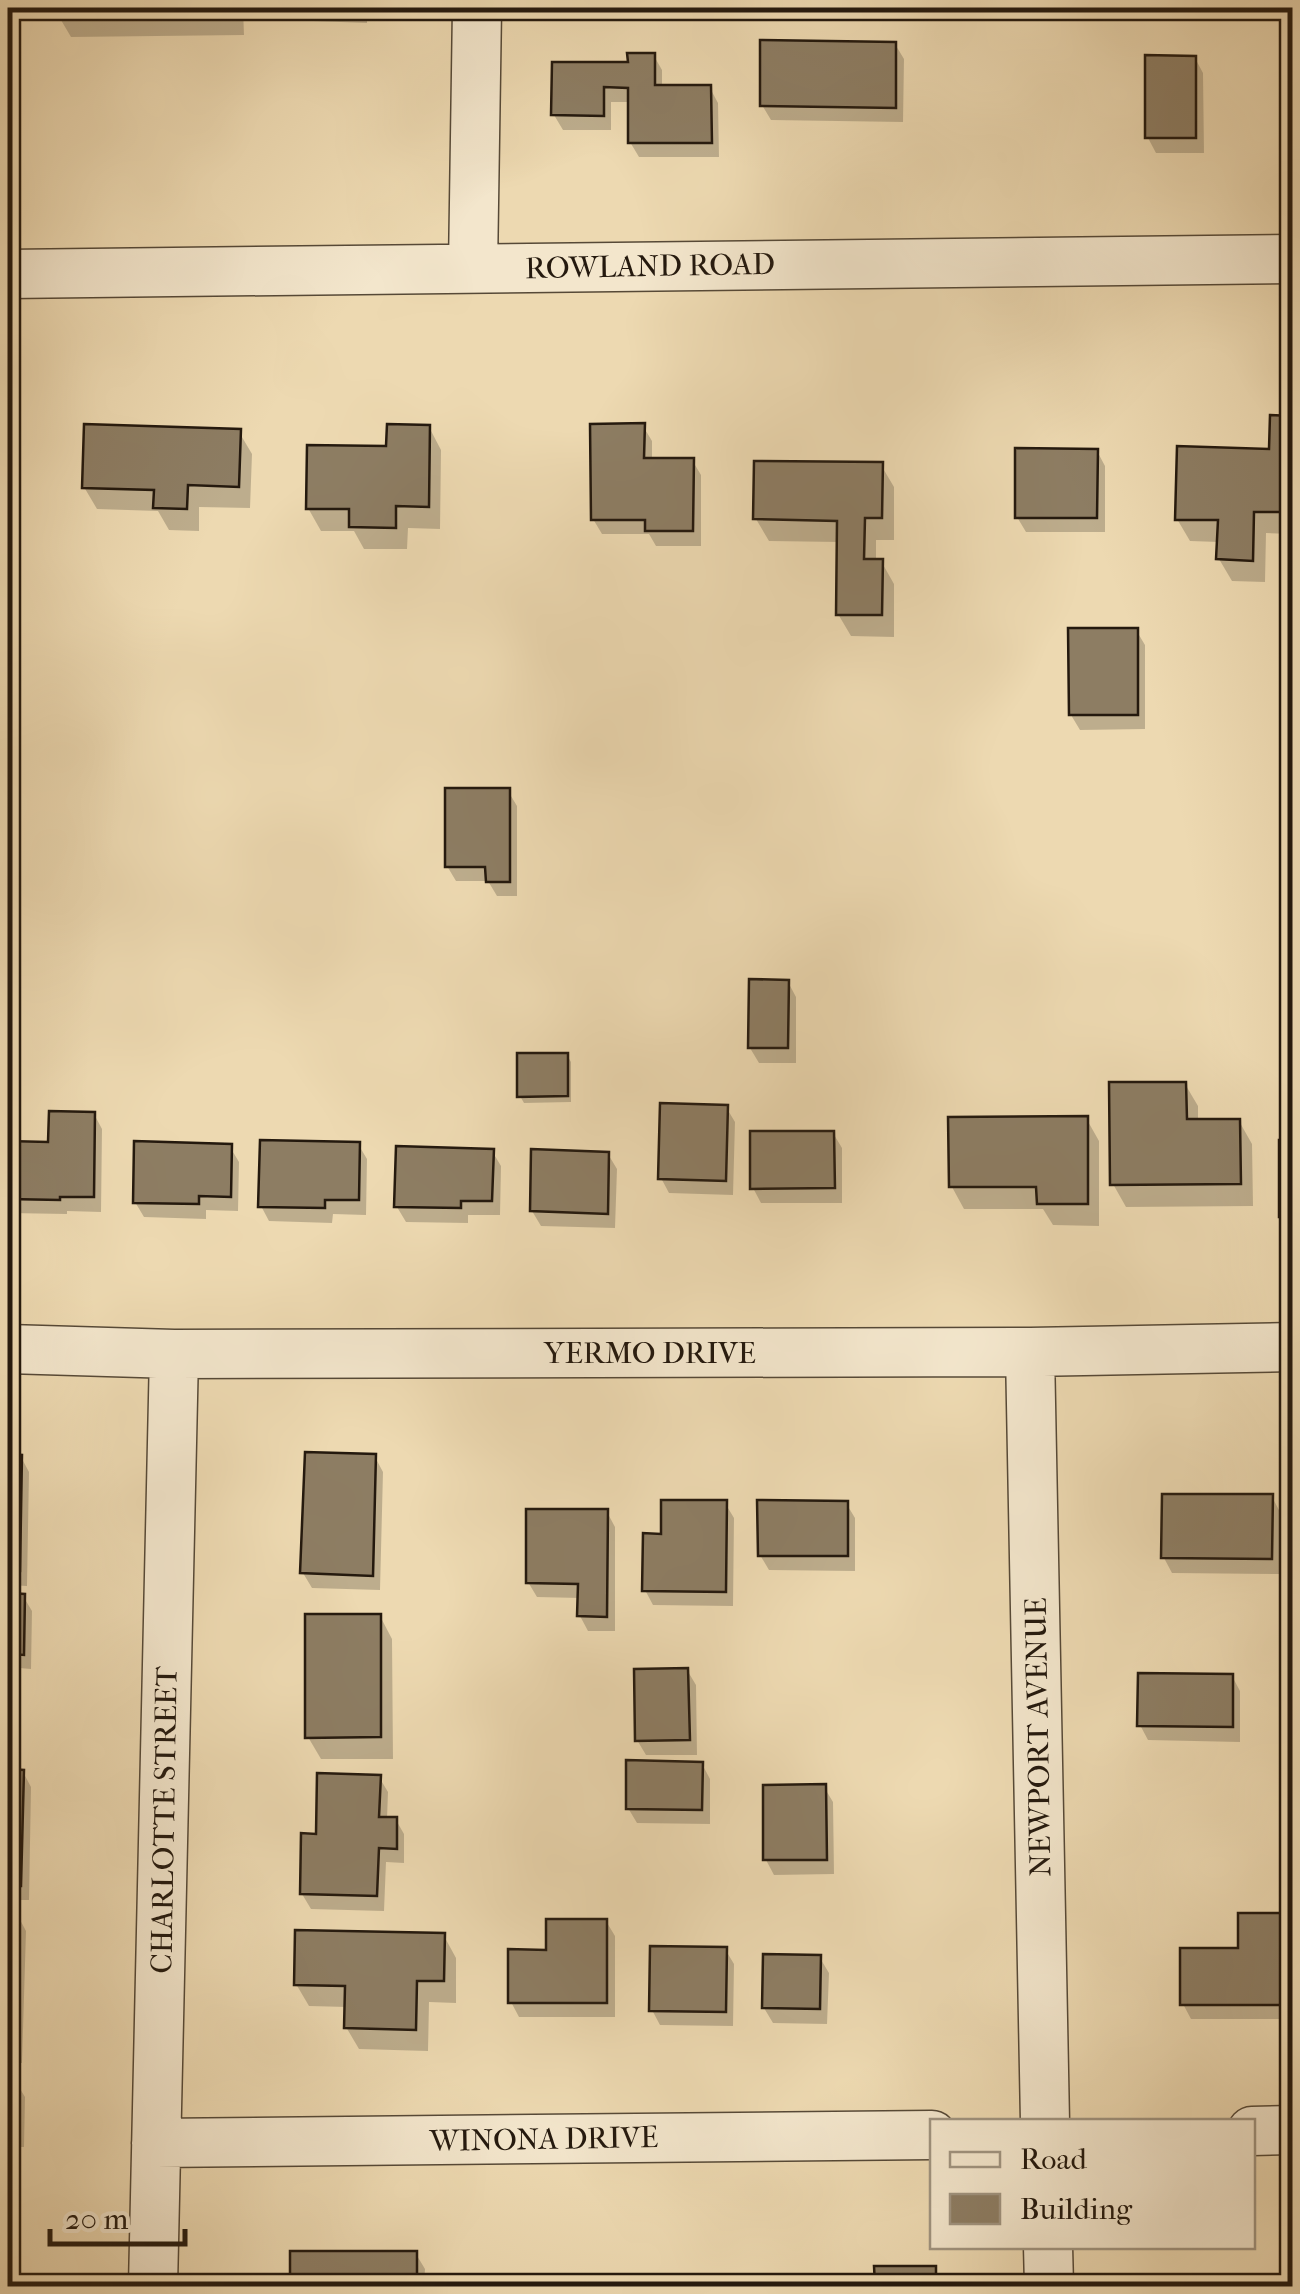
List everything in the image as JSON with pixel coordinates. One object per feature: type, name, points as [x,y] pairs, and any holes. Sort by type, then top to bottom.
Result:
[{"type":"street","points":[[473,268],[477,8]]},
{"type":"street","name":"ROWLAND ROAD","points":[[8,274],[1292,258]]},
{"type":"street","name":"YERMO DRIVE","points":[[8,1349],[174,1354],[1030,1352],[1292,1347]]},
{"type":"street","name":"NEWPORT AVENUE","points":[[1030,1352],[1045,2119]]},
{"type":"street","name":"CHARLOTTE STREET","points":[[153,2286],[174,1354]]},
{"type":"street","points":[[1255,2131],[1292,2130]]},
{"type":"street","name":"WINONA DRIVE","points":[[156,2143],[930,2135]]},
{"type":"street","points":[[1048,2249],[1049,2286]]},
{"type":"building","points":[[56,8],[232,8],[232,13],[56,15]]},
{"type":"building","points":[[760,40],[896,42],[896,108],[760,106]]},
{"type":"building","points":[[627,53],[655,53],[655,85],[711,85],[712,143],[628,143],[628,88],[604,87],[604,116],[551,115],[552,62],[628,62]]},
{"type":"building","points":[[1145,55],[1196,56],[1196,138],[1145,138]]},
{"type":"building","points":[[1270,415],[1292,416],[1292,512],[1254,512],[1253,561],[1216,559],[1218,520],[1175,520],[1177,446],[1269,449]]},
{"type":"building","points":[[645,423],[644,458],[694,458],[693,531],[645,531],[645,520],[591,520],[590,424]]},
{"type":"building","points":[[84,424],[241,429],[239,487],[188,485],[187,509],[153,508],[154,490],[82,488]]},
{"type":"building","points":[[387,424],[430,425],[429,507],[396,506],[396,528],[349,527],[349,509],[306,509],[307,445],[386,446]]},
{"type":"building","points":[[1015,448],[1098,449],[1097,518],[1015,518]]},
{"type":"building","points":[[754,461],[883,462],[882,518],[865,518],[864,559],[883,559],[882,615],[836,615],[837,521],[753,519]]},
{"type":"building","points":[[1292,538],[1292,639],[1290,639]]},
{"type":"building","points":[[1068,628],[1138,628],[1138,715],[1069,715]]},
{"type":"building","points":[[445,788],[510,788],[510,882],[486,882],[485,867],[445,867]]},
{"type":"building","points":[[749,979],[789,980],[788,1048],[748,1048]]},
{"type":"building","points":[[517,1053],[568,1053],[568,1096],[517,1097]]},
{"type":"building","points":[[1109,1082],[1186,1082],[1187,1119],[1240,1119],[1241,1184],[1110,1185]]},
{"type":"building","points":[[660,1103],[728,1105],[726,1181],[658,1179]]},
{"type":"building","points":[[49,1111],[95,1112],[94,1197],[8,1199],[8,1141],[48,1142]]},
{"type":"building","points":[[1088,1116],[1088,1204],[1037,1204],[1036,1187],[949,1187],[948,1117]]},
{"type":"building","points":[[750,1131],[834,1131],[835,1188],[750,1189]]},
{"type":"building","points":[[260,1140],[360,1142],[359,1200],[325,1200],[325,1208],[258,1207]]},
{"type":"building","points":[[1279,1140],[1292,1140],[1292,1217],[1279,1217]]},
{"type":"building","points":[[134,1141],[232,1144],[231,1197],[199,1196],[199,1204],[133,1203]]},
{"type":"building","points":[[396,1146],[494,1149],[492,1201],[461,1201],[461,1208],[394,1207]]},
{"type":"building","points":[[531,1149],[609,1152],[608,1214],[530,1211]]},
{"type":"building","points":[[305,1452],[376,1454],[373,1576],[300,1573]]},
{"type":"building","points":[[8,1454],[22,1455],[20,1571],[8,1571]]},
{"type":"building","points":[[1162,1494],[1273,1494],[1272,1559],[1161,1558]]},
{"type":"building","points":[[661,1500],[727,1500],[726,1592],[642,1591],[643,1533],[661,1534]]},
{"type":"building","points":[[757,1500],[848,1501],[848,1556],[758,1556]]},
{"type":"building","points":[[526,1509],[608,1509],[607,1617],[577,1616],[578,1584],[526,1583]]},
{"type":"building","points":[[8,1593],[25,1594],[24,1655],[12,1654],[10,1726],[8,1726]]},
{"type":"building","points":[[305,1614],[381,1614],[381,1737],[305,1738]]},
{"type":"building","points":[[688,1668],[690,1740],[635,1741],[634,1669]]},
{"type":"building","points":[[1138,1673],[1233,1674],[1233,1727],[1137,1726]]},
{"type":"building","points":[[626,1760],[703,1762],[702,1810],[626,1809]]},
{"type":"building","points":[[8,1769],[24,1770],[21,1886],[8,1886]]},
{"type":"building","points":[[317,1773],[381,1775],[379,1817],[397,1817],[397,1849],[379,1848],[377,1896],[300,1894],[301,1833],[316,1834]]},
{"type":"building","points":[[826,1784],[827,1860],[763,1860],[763,1785]]},
{"type":"building","points":[[8,1913],[19,1913],[15,2049],[8,2049]]},
{"type":"building","points":[[1238,1913],[1282,1913],[1282,1971],[1292,1971],[1292,2005],[1180,2005],[1180,1948],[1238,1948]]},
{"type":"building","points":[[546,1919],[607,1919],[607,2003],[508,2003],[508,1949],[546,1950]]},
{"type":"building","points":[[295,1930],[445,1933],[444,1981],[417,1981],[416,2030],[344,2028],[345,1986],[294,1985]]},
{"type":"building","points":[[650,1946],[727,1947],[726,2012],[649,2011]]},
{"type":"building","points":[[763,1954],[821,1955],[820,2009],[762,2008]]},
{"type":"building","points":[[8,2079],[18,2080],[10,2213],[8,2213]]},
{"type":"building","points":[[290,2251],[417,2251],[417,2286],[290,2286]]},
{"type":"building","points":[[874,2266],[936,2266],[936,2286],[875,2286]]},
{"type":"building","points":[[1251,2284],[1251,2286],[1158,2286]]}]
